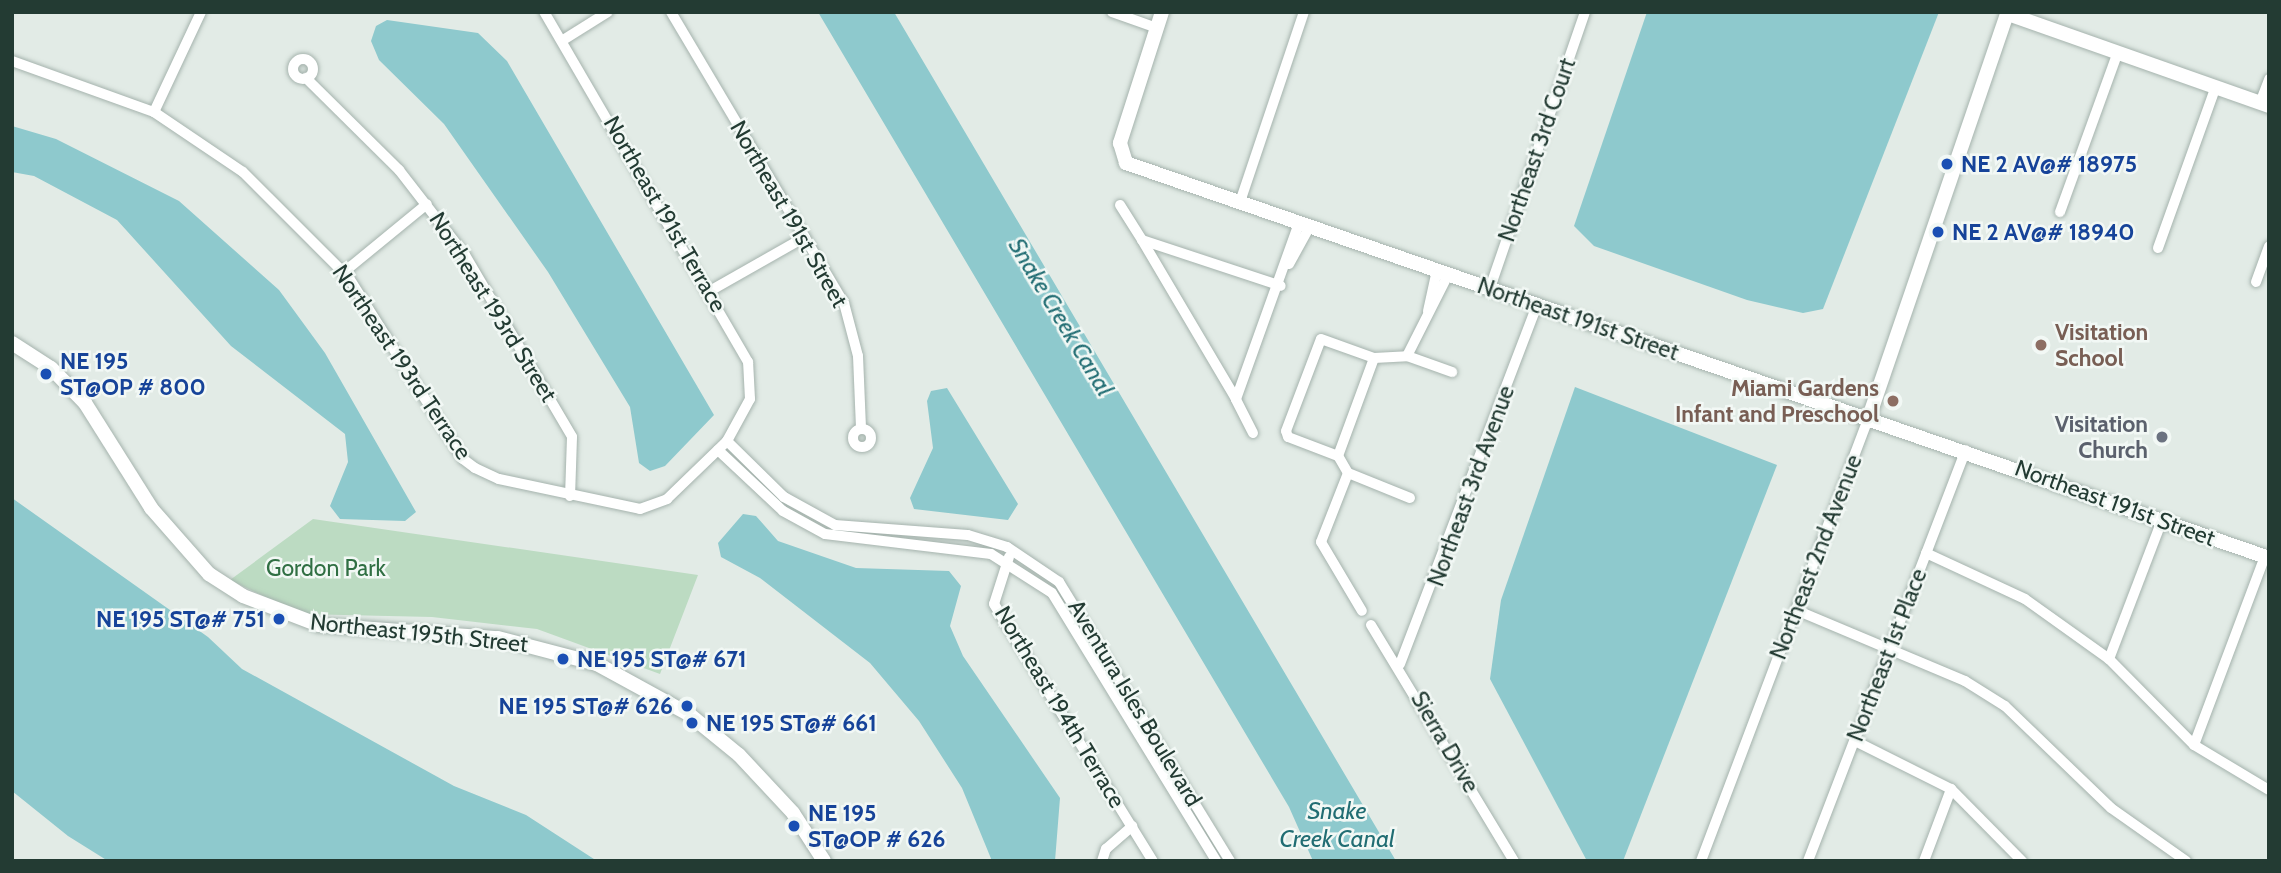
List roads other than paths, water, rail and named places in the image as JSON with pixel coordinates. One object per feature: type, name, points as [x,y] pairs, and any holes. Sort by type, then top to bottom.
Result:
[{"type":"street","points":[[154,112],[201,12]]},
{"type":"street","name":"Northeast 191st Terrace","points":[[475,468],[622,509],[658,504],[727,441],[739,424],[750,399],[748,362],[710,291],[544,12]]},
{"type":"street","points":[[563,40],[608,12]]},
{"type":"street","name":"Northeast 191st Street","points":[[671,12],[805,237],[850,322],[861,429]]},
{"type":"street","points":[[1112,12],[1157,28],[1162,12]]},
{"type":"street","points":[[1240,202],[1304,12]]},
{"type":"street","name":"Northeast 3rd Court","points":[[1490,288],[1585,12]]},
{"type":"street","points":[[2008,13],[2264,104],[2269,79]]},
{"type":"street","name":"Northeast 2nd Avenue","points":[[1701,861],[1870,417],[2008,13]]},
{"type":"street","name":"Northeast 191st Street","points":[[1157,28],[1120,143],[1126,163],[1966,450],[2267,557]]},
{"type":"street","points":[[2060,212],[2118,52]]},
{"type":"street","name":"Northeast 193rd Terrace","points":[[12,61],[154,112],[243,172],[344,272],[463,459],[475,468]]},
{"type":"street","name":"Northeast 193rd Street","points":[[306,78],[427,204],[465,255],[572,437],[570,496]]},
{"type":"street","points":[[2158,248],[2216,86]]},
{"type":"street","points":[[344,272],[427,204]]},
{"type":"street","points":[[1120,205],[1236,399],[1253,433]]},
{"type":"street","points":[[1236,399],[1304,225]]},
{"type":"street","points":[[710,291],[805,237]]},
{"type":"street","points":[[1142,240],[1281,286]]},
{"type":"street","points":[[2256,282],[2269,246]]},
{"type":"street","points":[[1407,356],[1428,312],[1442,272]]},
{"type":"street","name":"Northeast 3rd Avenue","points":[[1400,664],[1537,305]]},
{"type":"street","points":[[1410,498],[1348,473],[1338,456],[1288,437],[1295,408],[1321,338],[1374,358],[1407,356],[1452,373]]},
{"type":"street","name":"Northeast 195th Street","points":[[12,343],[51,368],[85,403],[151,508],[209,574],[243,596],[319,625],[498,638],[549,647],[610,670],[690,715],[739,755],[793,813],[824,861]]},
{"type":"street","points":[[1338,456],[1374,358]]},
{"type":"street","name":"Aventura Isles Boulevard","points":[[727,441],[784,497],[835,525],[968,536],[1012,550],[1059,582],[1083,612],[1230,861]]},
{"type":"street","name":"Aventura Isles Boulevard","points":[[718,450],[783,511],[825,534],[869,544],[963,547],[1007,562],[1052,593],[1082,635],[1216,861]]},
{"type":"street","name":"Northeast 1st Place","points":[[1808,861],[1966,450]]},
{"type":"street","points":[[1348,473],[1321,542],[1362,611]]},
{"type":"street","points":[[2109,659],[2162,520]]},
{"type":"street","name":"Northeast 194th Terrace","points":[[1012,550],[994,604],[1153,861]]},
{"type":"street","points":[[1926,553],[2025,598],[2109,659],[2194,745],[2269,790]]},
{"type":"street","points":[[2194,745],[2267,557]]},
{"type":"street","points":[[1796,610],[1891,647],[2005,706],[2111,808],[2186,861]]},
{"type":"street","name":"Sierra Drive","points":[[1371,625],[1400,664],[1514,861]]},
{"type":"street","points":[[1855,741],[1951,789],[2022,861]]},
{"type":"street","points":[[1924,861],[1951,789]]},
{"type":"street","points":[[1102,861],[1106,849],[1132,826]]},
{"type":"water","name":"Snake Creek Canal","points":[[818,12],[894,12],[1396,861],[1313,861],[1289,807]]},
{"type":"water","points":[[1647,12],[1939,12],[1823,309],[1803,313],[1747,300],[1594,246],[1574,226]]},
{"type":"water","points":[[387,20],[478,33],[507,61],[714,415],[665,466],[650,471],[639,463],[630,407],[548,272],[444,124],[379,60],[371,41],[376,26]]},
{"type":"water","points":[[12,126],[56,139],[179,201],[279,290],[325,353],[416,512],[405,521],[340,519],[330,506],[348,462],[345,434],[231,346],[117,220],[34,176],[12,172]]},
{"type":"water","points":[[1575,387],[1777,465],[1623,861],[1587,861],[1490,679],[1501,600]]},
{"type":"water","points":[[947,388],[1018,504],[1008,520],[914,509],[910,498],[933,448],[927,401],[931,391]]},
{"type":"water","points":[[12,498],[208,637],[242,669],[454,786],[526,815],[597,861],[108,861],[68,836],[12,791]]},
{"type":"water","points":[[743,514],[756,516],[778,541],[856,568],[949,571],[961,586],[950,626],[963,656],[1060,798],[1055,861],[992,861],[962,788],[919,721],[870,663],[760,578],[721,557],[718,543]]},
{"type":"place","name":"NE 2 AV@# 18975","points":[[1947,164]]},
{"type":"place","name":"NE 2 AV@# 18940","points":[[1938,232]]},
{"type":"place","name":"Visitation School","points":[[2041,345]]},
{"type":"place","name":"NE 195 ST@OP # 800","points":[[46,374]]},
{"type":"place","name":"Miami Gardens Infant and Preschool","points":[[1893,401]]},
{"type":"place","name":"Visitation Church","points":[[2162,437]]},
{"type":"place","name":"NE 195 ST@# 751","points":[[279,619]]},
{"type":"place","name":"NE 195 ST@# 671","points":[[563,659]]},
{"type":"place","name":"NE 195 ST@# 626","points":[[687,706]]},
{"type":"place","name":"NE 195 ST@# 661","points":[[692,723]]},
{"type":"place","name":"NE 195 ST@OP # 626","points":[[794,826]]},
{"type":"park label","name":"Gordon Park","points":[[326,568]]}]
